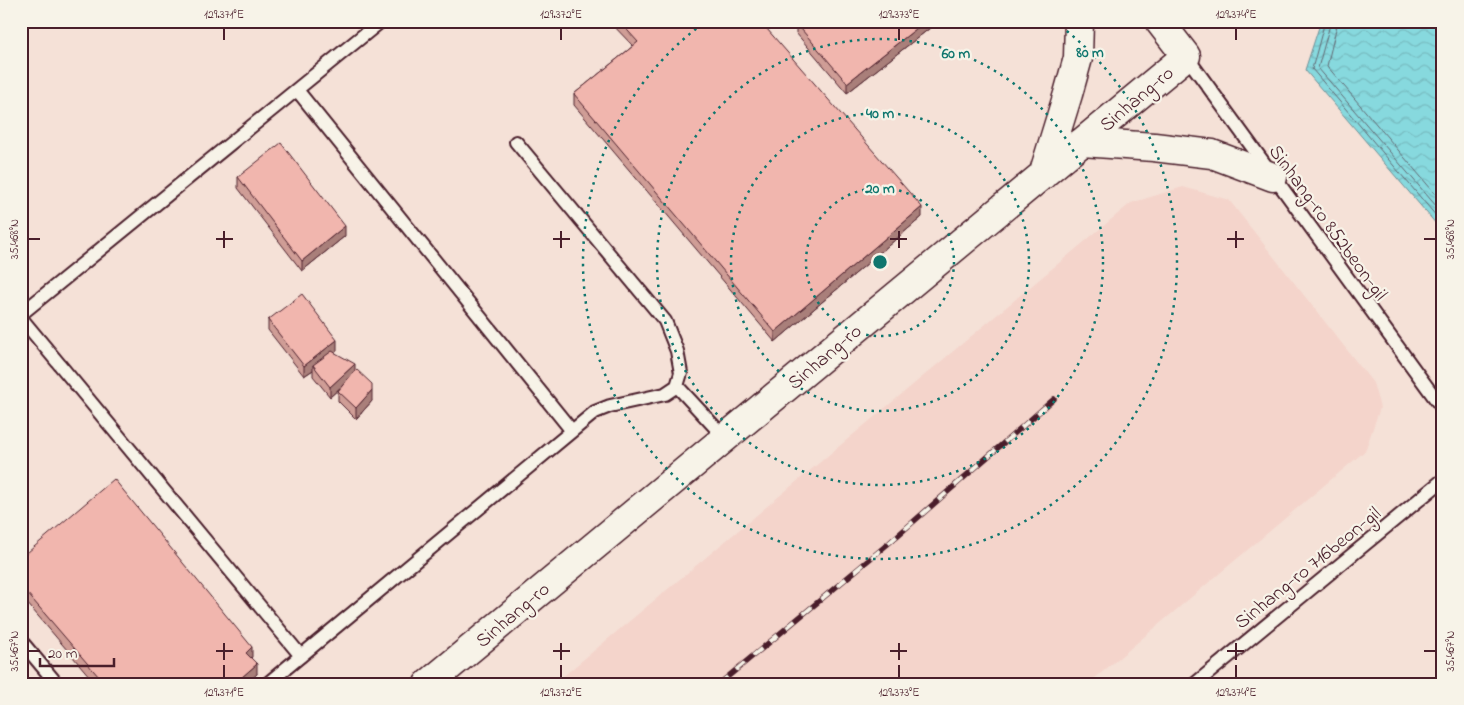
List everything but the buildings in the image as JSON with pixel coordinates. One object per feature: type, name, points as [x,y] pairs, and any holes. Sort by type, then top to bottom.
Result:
[{"type":"street","points":[[1043,175],[1078,58],[1079,21]]},
{"type":"street","name":"Sinhang-ro","points":[[428,684],[1186,56],[1159,21]]},
{"type":"street","points":[[1082,142],[1154,147],[1212,154],[1273,177]]},
{"type":"lane","points":[[301,656],[21,316],[381,21]]},
{"type":"lane","name":"Sinhang-ro 852beon-gil","points":[[1186,56],[1443,410]]},
{"type":"lane","points":[[297,90],[572,431]]},
{"type":"lane","points":[[267,684],[595,412],[610,406],[665,394],[677,386],[681,373],[677,350],[665,321],[516,142]]},
{"type":"lane","points":[[677,386],[725,438]]},
{"type":"lane","name":"Sinhang-ro 716beon-gil","points":[[1195,684],[1443,480]]},
{"type":"lane","points":[[21,641],[57,684]]},
{"type":"shaded area","points":[[1183,187],[1229,200],[1373,383],[1380,408],[1365,451],[1088,684],[554,684],[1131,203]]},
{"type":"water","points":[[1321,21],[1443,21],[1443,232],[1305,70]]},
{"type":"railway","points":[[719,684],[889,543],[1054,399]]}]
